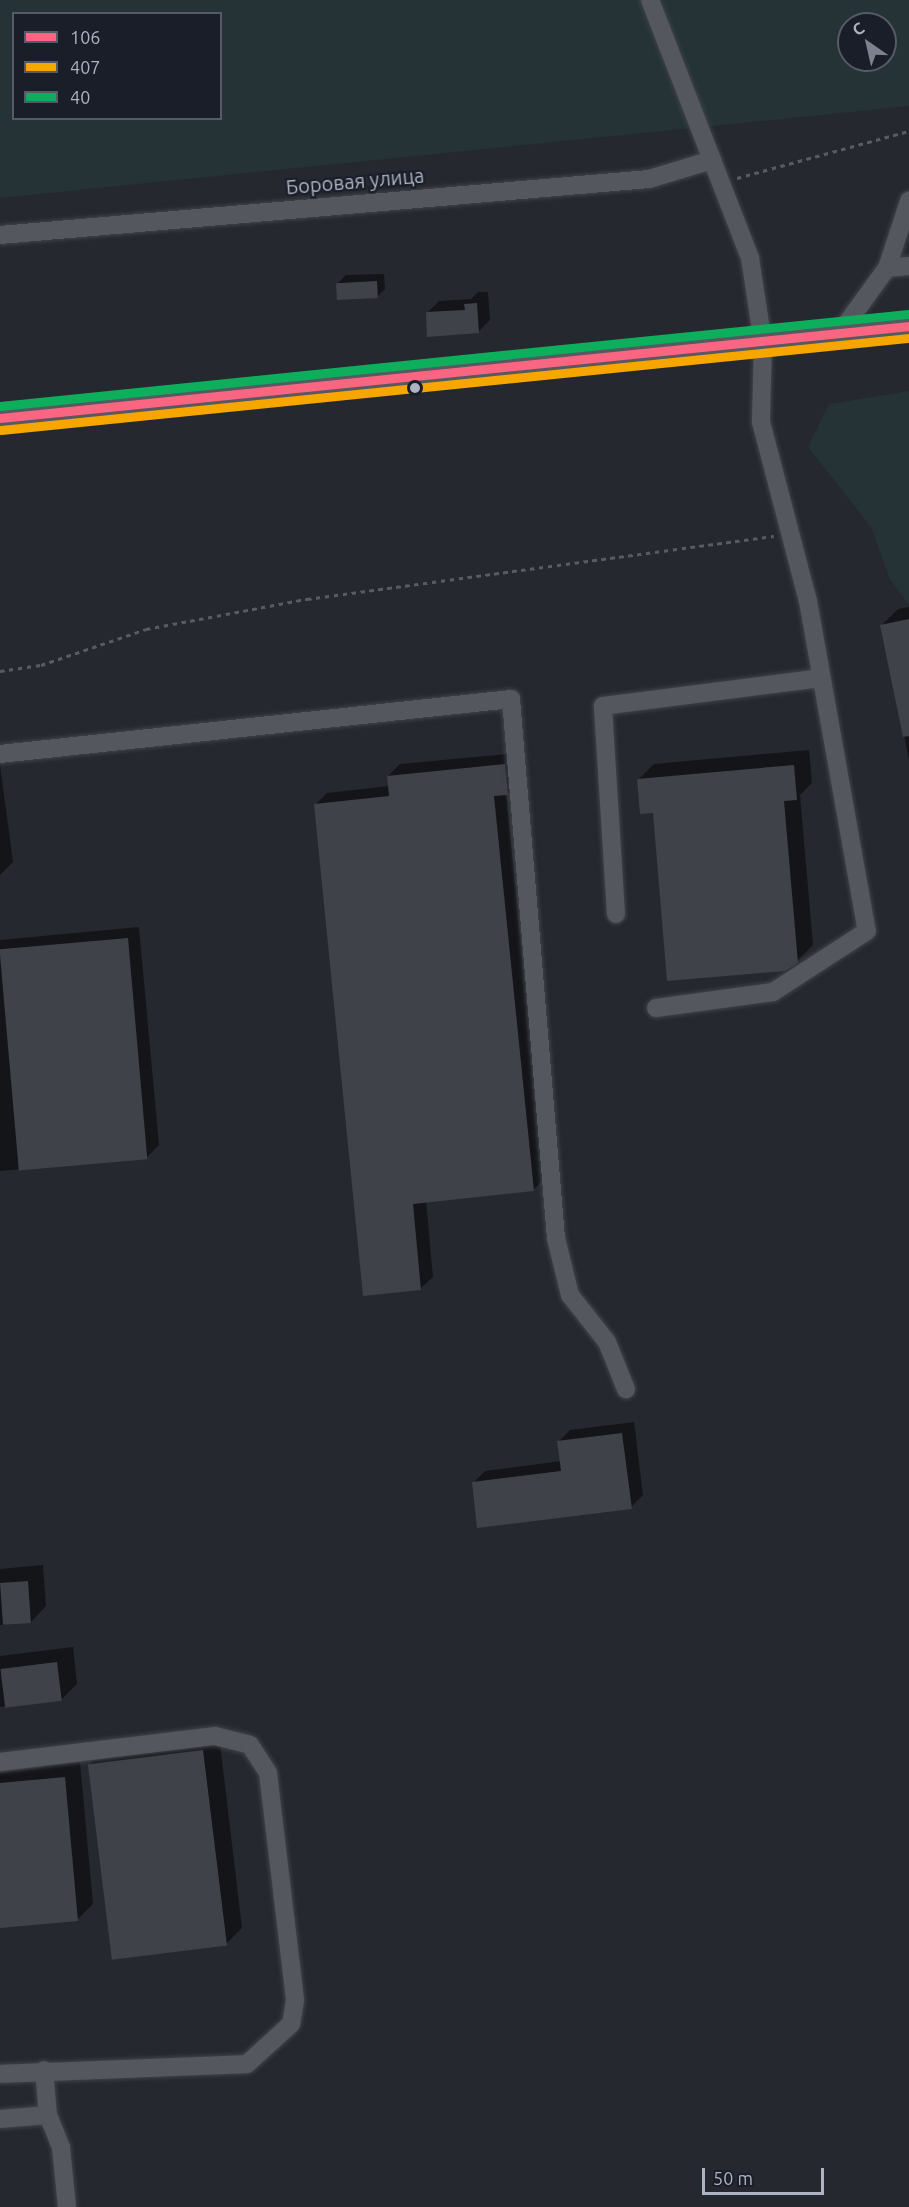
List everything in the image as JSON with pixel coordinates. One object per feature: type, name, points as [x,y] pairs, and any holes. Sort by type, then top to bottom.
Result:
[{"type":"main road","points":[[0,418],[763,343],[909,326]]},
{"type":"street","points":[[650,0],[750,258],[763,343],[761,422],[790,533],[821,678],[867,931],[773,992],[656,1008]]},
{"type":"street","name":"Боровая улица","points":[[0,235],[649,179],[712,160]]},
{"type":"street","points":[[839,334],[887,268],[909,201]]},
{"type":"street","points":[[887,268],[909,266]]},
{"type":"street","points":[[616,914],[603,706],[821,678]]},
{"type":"street","points":[[0,754],[511,699],[556,1238],[570,1295],[607,1342],[626,1389]]},
{"type":"street","points":[[0,1762],[215,1736],[250,1745],[268,1773],[295,2000],[291,2024],[247,2064],[44,2070],[0,2074]]},
{"type":"street","points":[[44,2070],[48,2115],[61,2148],[67,2207]]},
{"type":"street","points":[[0,2119],[48,2115]]},
{"type":"path","points":[[723,190],[738,177],[909,131]]},
{"type":"path","points":[[0,671],[41,665],[146,629],[307,599],[790,533]]},
{"type":"shaded area","points":[[0,0],[909,0],[909,106],[0,198]]},
{"type":"shaded area","points":[[909,391],[909,605],[890,579],[871,527],[808,447],[829,404]]},
{"type":"building","points":[[377,281],[378,298],[337,300],[336,283]]},
{"type":"building","points":[[477,303],[479,333],[427,337],[426,312],[465,310],[464,304]]},
{"type":"building","points":[[909,619],[909,736],[903,737],[880,625]]},
{"type":"building","points":[[505,764],[508,795],[494,796],[534,1191],[413,1204],[421,1290],[363,1296],[314,804],[389,796],[387,776]]},
{"type":"building","points":[[794,765],[797,800],[784,801],[798,963],[785,971],[667,981],[653,813],[640,814],[637,779]]},
{"type":"building","points":[[128,938],[147,1159],[19,1170],[0,949]]},
{"type":"building","points":[[622,1433],[632,1509],[477,1528],[472,1482],[561,1471],[557,1441]]},
{"type":"building","points":[[28,1581],[31,1623],[3,1625],[0,1583]]},
{"type":"building","points":[[57,1662],[62,1701],[5,1708],[0,1669]]},
{"type":"building","points":[[203,1750],[227,1946],[112,1960],[88,1764]]},
{"type":"building","points":[[65,1777],[78,1921],[0,1928],[0,1783]]},
{"type":"transit line","name":"40","points":[[0,406],[908,314]]},
{"type":"transit line","name":"106","points":[[0,418],[909,326]]},
{"type":"transit line","name":"407","points":[[1,430],[909,338]]}]
